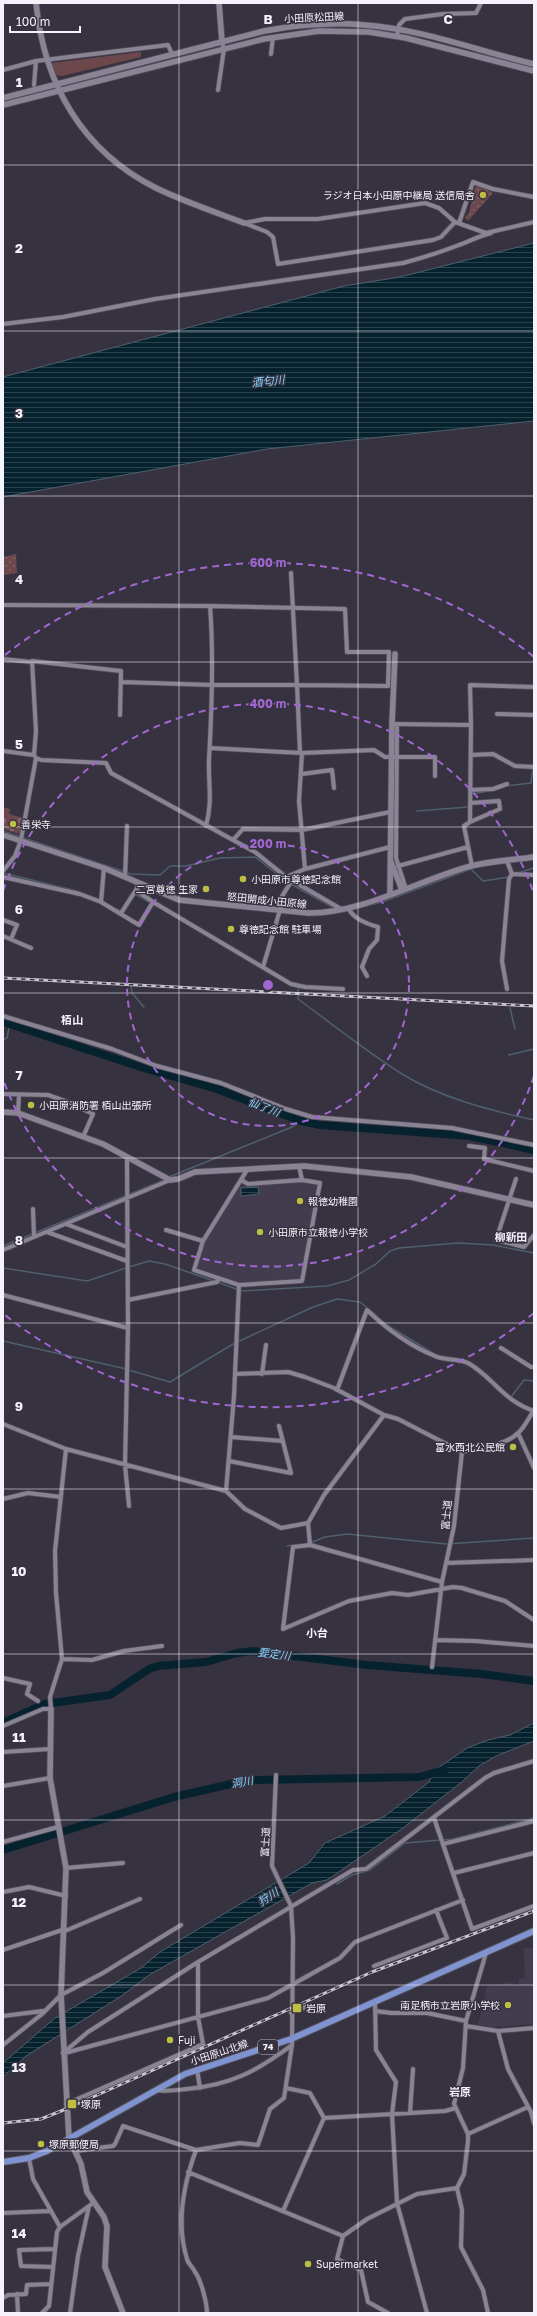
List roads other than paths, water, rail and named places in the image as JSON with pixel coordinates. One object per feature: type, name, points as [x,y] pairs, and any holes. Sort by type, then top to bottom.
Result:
[{"type":"main road","name":"小田原山北線","points":[[3,2162],[29,2158],[47,2151],[153,2090],[197,2068],[292,2042],[375,2002],[534,1931]]},
{"type":"street","points":[[36,3],[39,28],[47,60],[65,103],[78,124],[113,161],[155,188],[244,223],[273,237],[278,264],[433,240],[441,237],[457,223],[473,182],[493,190],[534,196]]},
{"type":"street","points":[[218,90],[224,49],[222,42],[219,3]]},
{"type":"street","points":[[397,36],[401,21],[405,19],[443,14],[476,13],[481,3]]},
{"type":"street","name":"小田原松田線","points":[[3,98],[264,31],[304,25],[359,24],[398,29],[534,64]]},
{"type":"street","name":"小田原松田線","points":[[3,105],[224,49],[295,33],[340,31],[397,36],[534,71]]},
{"type":"street","points":[[271,54],[273,37]]},
{"type":"street","points":[[3,70],[47,60],[168,45],[172,54]]},
{"type":"street","points":[[34,85],[36,62]]},
{"type":"street","points":[[244,223],[265,219],[318,219],[428,203],[439,208],[457,223],[469,229],[491,233]]},
{"type":"street","points":[[256,221],[259,230]]},
{"type":"street","points":[[3,324],[63,317],[155,299],[403,263],[438,253],[470,241],[476,236],[534,222]]},
{"type":"street","points":[[291,573],[302,774],[299,801],[305,870]]},
{"type":"street","points":[[3,605],[345,608],[347,652],[389,652],[388,686],[212,685],[121,682]]},
{"type":"street","points":[[206,826],[211,794],[210,748],[213,651],[210,606]]},
{"type":"street","points":[[395,654],[394,757],[396,858],[404,889]]},
{"type":"street","points":[[3,659],[121,671],[120,715]]},
{"type":"street","points":[[3,870],[15,856],[21,840],[35,756],[35,698],[30,662]]},
{"type":"street","points":[[470,822],[470,685],[534,688]]},
{"type":"street","points":[[497,714],[534,715]]},
{"type":"street","points":[[394,724],[471,725]]},
{"type":"street","points":[[210,748],[301,753],[374,750],[385,757],[435,757],[435,776]]},
{"type":"street","points":[[3,751],[35,756],[41,760],[106,763],[111,773],[255,852],[286,877],[341,909]]},
{"type":"street","points":[[471,755],[493,754],[515,766],[534,767]]},
{"type":"street","points":[[390,894],[390,812],[394,757]]},
{"type":"street","points":[[302,774],[332,770],[334,788]]},
{"type":"street","points":[[470,790],[493,789],[507,784]]},
{"type":"street","points":[[470,803],[499,801],[500,809],[464,826],[472,866]]},
{"type":"street","points":[[234,840],[243,829],[302,830],[390,812]]},
{"type":"street","points":[[125,877],[127,826]]},
{"type":"street","name":"怒田開成小田原線","points":[[3,835],[104,868],[184,901],[314,913],[348,908],[472,866],[534,857]]},
{"type":"street","points":[[286,877],[305,870],[390,846]]},
{"type":"street","points":[[398,866],[468,847]]},
{"type":"street","points":[[390,860],[404,889]]},
{"type":"street","points":[[507,860],[512,874],[509,879],[502,961],[507,990]]},
{"type":"street","points":[[101,902],[104,868]]},
{"type":"street","points":[[512,874],[534,875]]},
{"type":"street","points":[[3,877],[80,894],[101,902],[139,925],[153,902]]},
{"type":"street","points":[[263,967],[280,910],[281,898],[292,880]]},
{"type":"street","points":[[121,913],[139,883]]},
{"type":"street","points":[[136,890],[153,902],[291,984],[305,987],[343,989]]},
{"type":"street","points":[[348,908],[352,915],[365,923],[378,927],[377,940],[369,949],[362,967],[367,976]]},
{"type":"street","points":[[3,920],[17,926],[11,939]]},
{"type":"street","points":[[3,936],[31,948]]},
{"type":"street","points":[[3,1016],[112,1049],[157,1066],[221,1083],[304,1115],[321,1119],[452,1128],[534,1145]]},
{"type":"street","points":[[3,1094],[48,1095],[68,1102],[93,1114],[83,1137]]},
{"type":"street","points":[[18,1113],[19,1095]]},
{"type":"street","points":[[3,1112],[18,1113],[103,1144],[167,1178],[178,1179],[195,1172],[299,1166],[411,1177],[534,1205]]},
{"type":"street","points":[[469,1146],[485,1148],[484,1159],[534,1171]]},
{"type":"street","points":[[127,1157],[128,1328],[125,1465],[129,1506]]},
{"type":"street","points":[[299,1166],[302,1180]]},
{"type":"street","points":[[241,1180],[248,1184],[302,1180],[320,1183],[302,1281],[239,1286],[218,1280],[194,1270],[203,1241],[247,1170]]},
{"type":"street","points":[[3,1250],[127,1198],[167,1178]]},
{"type":"street","points":[[516,1179],[496,1240],[524,1247],[534,1235]]},
{"type":"street","points":[[33,1209],[34,1237]]},
{"type":"street","points":[[66,1224],[127,1247]]},
{"type":"street","points":[[166,1230],[203,1241]]},
{"type":"street","points":[[47,1232],[127,1261]]},
{"type":"street","points":[[128,1300],[217,1282],[218,1280]]},
{"type":"street","points":[[226,1491],[235,1374],[235,1346],[239,1286]]},
{"type":"street","points":[[3,1295],[128,1328]]},
{"type":"street","points":[[235,1374],[288,1372],[337,1390],[384,1415],[398,1419],[462,1452],[490,1446],[518,1433],[534,1410],[508,1398],[468,1363],[440,1358],[424,1350],[388,1328],[367,1310],[337,1390]]},
{"type":"street","points":[[262,1374],[266,1345]]},
{"type":"street","points":[[502,1348],[531,1367],[534,1367]]},
{"type":"street","points":[[310,1545],[308,1523],[333,1482],[384,1415]]},
{"type":"street","points":[[3,1424],[66,1449],[226,1491],[245,1509],[281,1528],[308,1523]]},
{"type":"street","points":[[229,1461],[291,1473],[279,1426]]},
{"type":"street","points":[[518,1433],[534,1468]]},
{"type":"street","points":[[231,1437],[283,1441]]},
{"type":"street","points":[[66,1449],[60,1497],[55,1567],[62,1660],[50,1697],[50,1778],[66,1868],[65,1930],[61,1995],[66,2104],[69,2138],[76,2151],[91,2205],[104,2218],[108,2226],[105,2267],[123,2313]]},
{"type":"street","name":"富士道","points":[[432,1667],[442,1582],[454,1526],[462,1452]]},
{"type":"street","points":[[3,1498],[28,1493],[60,1497]]},
{"type":"street","points":[[442,1582],[310,1545],[293,1547],[283,1629],[349,1601],[392,1593],[408,1595],[441,1589],[462,1588],[505,1601],[534,1620]]},
{"type":"street","points":[[446,1563],[534,1560]]},
{"type":"street","points":[[435,1640],[475,1641],[534,1646]]},
{"type":"street","points":[[62,1660],[92,1660],[124,1651],[162,1646]]},
{"type":"street","points":[[3,1678],[30,1684],[27,1694],[38,1701]]},
{"type":"street","points":[[3,1726],[43,1709],[50,1709]]},
{"type":"street","points":[[3,1752],[50,1749]]},
{"type":"street","points":[[63,2053],[88,2032],[198,1962],[353,1870],[366,1869],[494,1773],[534,1761]]},
{"type":"street","name":"富士道","points":[[276,1775],[273,1868],[291,1906],[292,2042],[286,2088]]},
{"type":"street","points":[[3,1786],[50,1778]]},
{"type":"street","points":[[434,1818],[472,1929],[534,1906]]},
{"type":"street","points":[[443,1844],[534,1821]]},
{"type":"street","points":[[3,1842],[58,1827]]},
{"type":"street","points":[[454,1873],[534,1853]]},
{"type":"street","points":[[66,1868],[123,1863]]},
{"type":"street","points":[[3,1892],[29,1887],[66,1896]]},
{"type":"street","points":[[3,1950],[65,1930],[140,1899]]},
{"type":"street","points":[[63,2053],[268,1998],[340,1958],[355,1942],[463,1900]]},
{"type":"street","points":[[374,1966],[447,1938],[436,1910]]},
{"type":"street","points":[[3,2045],[61,1995],[103,1973],[180,1925]]},
{"type":"street","points":[[486,1952],[466,2024],[465,2048],[454,2104],[468,2134],[464,2174],[457,2188],[462,2210],[461,2247],[482,2290],[488,2313]]},
{"type":"street","points":[[66,2104],[202,2044],[198,2016],[198,1962]]},
{"type":"street","points":[[375,2002],[376,2050],[396,2082],[392,2114],[398,2203],[427,2313]]},
{"type":"street","points":[[291,2014],[310,2005]]},
{"type":"street","points":[[3,2016],[44,2011]]},
{"type":"street","points":[[376,2011],[391,2013],[427,2013],[498,2031],[534,2028]]},
{"type":"street","points":[[498,2031],[508,2069],[528,2107],[534,2123]]},
{"type":"street","points":[[153,2090],[200,2088],[239,2079],[270,2061],[292,2042]]},
{"type":"street","points":[[197,2068],[200,2088]]},
{"type":"street","points":[[410,2113],[413,2069]]},
{"type":"street","points":[[76,2151],[116,2144],[123,2126],[196,2150],[240,2143],[258,2145],[270,2109],[283,2100],[286,2088],[310,2093],[324,2118]]},
{"type":"street","points":[[468,2134],[528,2107]]},
{"type":"street","points":[[324,2118],[410,2113],[456,2108]]},
{"type":"street","points":[[283,2211],[324,2118]]},
{"type":"street","points":[[196,2150],[188,2172],[182,2215],[184,2249],[187,2261],[196,2273],[207,2303],[207,2313]]},
{"type":"street","points":[[29,2158],[33,2179],[60,2227]]},
{"type":"street","points":[[188,2172],[344,2236]]},
{"type":"street","points":[[388,2313],[368,2302],[361,2270],[337,2259],[344,2236],[367,2219],[417,2194],[457,2188]]},
{"type":"street","points":[[42,2313],[49,2306],[54,2249],[60,2227],[91,2205]]},
{"type":"street","points":[[70,2313],[78,2256],[91,2205]]},
{"type":"street","points":[[3,2213],[50,2211]]},
{"type":"street","points":[[52,2267],[20,2266],[19,2250],[54,2249]]},
{"type":"street","points":[[3,2298],[8,2295],[26,2294],[27,2285],[51,2284]]},
{"type":"street","points":[[17,2294],[18,2313]]},
{"type":"water","name":"酒匂川","points":[[534,243],[534,421],[267,449],[3,497],[3,377],[344,286],[400,277]]},
{"type":"water","points":[[258,1187],[259,1194],[241,1196],[241,1188]]},
{"type":"water","name":"狩川","points":[[534,1723],[534,1741],[496,1756],[479,1766],[463,1781],[403,1828],[327,1880],[312,1883],[149,1975],[123,1995],[26,2056],[3,2077],[3,2063],[55,2018],[141,1968],[160,1952],[309,1863],[325,1843],[385,1816],[429,1782],[435,1770],[467,1748],[488,1740],[510,1735]]},
{"type":"waterway","points":[[505,786],[531,783],[533,768]]},
{"type":"waterway","points":[[472,794],[494,790]]},
{"type":"waterway","points":[[417,811],[468,807]]},
{"type":"waterway","points":[[3,831],[131,874],[160,875],[170,866],[186,866],[220,858],[255,857],[287,882],[336,909]]},
{"type":"waterway","points":[[518,873],[534,868]]},
{"type":"waterway","points":[[358,908],[382,902],[471,869],[483,881],[509,877]]},
{"type":"waterway","points":[[3,873],[77,891]]},
{"type":"waterway","points":[[135,894],[149,902]]},
{"type":"waterway","points":[[117,909],[124,913],[132,899]]},
{"type":"waterway","points":[[341,912],[349,911]]},
{"type":"waterway","points":[[131,986],[132,993],[144,1007]]},
{"type":"waterway","points":[[298,986],[298,999],[362,1047],[402,1074],[433,1090],[466,1102],[534,1120]]},
{"type":"waterway","points":[[510,1008],[515,1029]]},
{"type":"waterway","name":"仙了川","points":[[3,1022],[147,1069],[217,1089],[301,1121],[320,1125],[470,1136],[534,1150]]},
{"type":"waterway","points":[[3,1040],[7,1038],[9,1028],[14,1025]]},
{"type":"waterway","points":[[509,1055],[534,1049]]},
{"type":"waterway","points":[[169,1177],[292,1127],[301,1121]]},
{"type":"waterway","points":[[3,1246],[164,1180]]},
{"type":"waterway","points":[[217,1282],[242,1291],[327,1286],[349,1280],[376,1264],[390,1251],[399,1248],[458,1243],[493,1245],[534,1253]]},
{"type":"waterway","points":[[129,1267],[149,1261],[165,1264],[214,1281]]},
{"type":"waterway","points":[[3,1268],[87,1281],[126,1268]]},
{"type":"waterway","points":[[3,1341],[122,1368],[170,1382],[233,1344],[313,1307],[337,1299],[360,1302],[377,1316]]},
{"type":"waterway","points":[[387,1325],[433,1353]]},
{"type":"waterway","points":[[443,1356],[464,1360]]},
{"type":"waterway","points":[[511,1397],[524,1380],[534,1381]]},
{"type":"waterway","points":[[310,1543],[325,1537],[347,1534],[446,1544],[534,1538]]},
{"type":"waterway","points":[[287,1546],[293,1545]]},
{"type":"waterway","name":"要定川","points":[[3,1723],[45,1704],[110,1695],[149,1669],[158,1666],[206,1662],[237,1653],[253,1651],[367,1665],[482,1674],[534,1681]]},
{"type":"waterway","name":"洞川","points":[[3,1850],[174,1797],[248,1780],[419,1777],[444,1770]]},
{"type":"waterway","points":[[337,1884],[352,1875],[370,1870],[405,1843],[453,1839],[534,1818]]},
{"type":"railway","points":[[3,978],[534,1006]]},
{"type":"railway","points":[[3,2123],[41,2119],[372,1972],[534,1911]]},
{"type":"place","name":"ラジオ日本小田原中継局 送信局舎","points":[[483,195]]},
{"type":"place","name":"善栄寺","points":[[13,824]]},
{"type":"place","name":"小田原市尊徳記念館","points":[[243,879]]},
{"type":"place","name":"二宮尊徳 生家","points":[[206,889]]},
{"type":"place","name":"尊徳記念館 駐車場","points":[[231,929]]},
{"type":"place","name":"小田原消防署 栢山出張所","points":[[31,1105]]},
{"type":"place","name":"報徳幼稚園","points":[[300,1201]]},
{"type":"place","name":"小田原市立報徳小学校","points":[[260,1232]]},
{"type":"place","name":"富水西北公民館","points":[[513,1447]]},
{"type":"place","name":"南足柄市立岩原小学校","points":[[508,2005]]},
{"type":"place","name":"岩原","points":[[297,2008]]},
{"type":"place","name":"Fuji","points":[[170,2040]]},
{"type":"place","name":"塚原","points":[[72,2104]]},
{"type":"place","name":"塚原郵便局","points":[[41,2144]]},
{"type":"place","name":"Supermarket","points":[[308,2264]]},
{"type":"district","name":"栢山","points":[[72,1020]]},
{"type":"district","name":"柳新田","points":[[511,1237]]},
{"type":"district","name":"小台","points":[[317,1633]]},
{"type":"district","name":"岩原","points":[[460,2092]]}]
